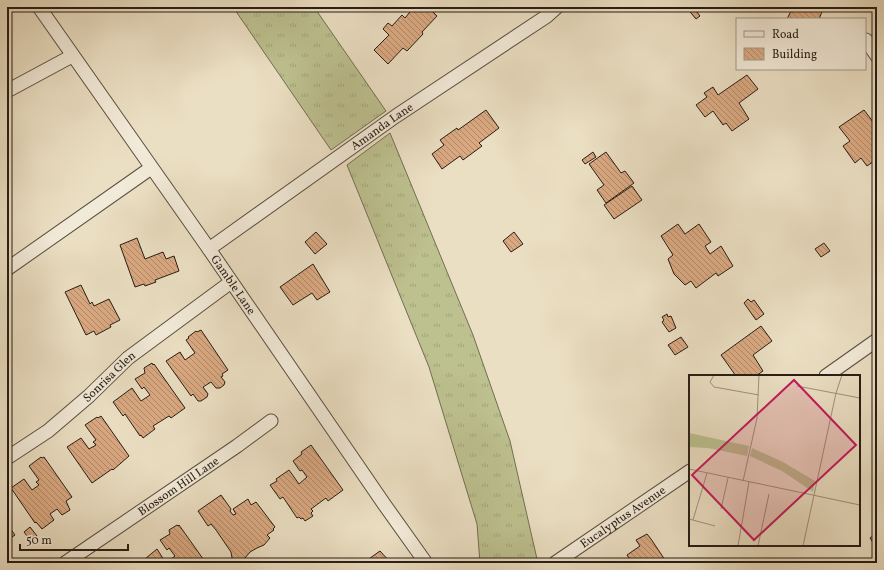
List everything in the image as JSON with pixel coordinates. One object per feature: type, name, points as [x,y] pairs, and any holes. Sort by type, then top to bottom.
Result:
[{"type":"street","name":"Gamble Lane","points":[[39,7],[209,249],[426,563]]},
{"type":"street","name":"Amanda Lane","points":[[209,249],[396,116],[547,16],[558,7]]},
{"type":"street","points":[[866,40],[877,56]]},
{"type":"street","points":[[7,91],[72,56]]},
{"type":"street","points":[[7,269],[151,168]]},
{"type":"street","name":"Sonrisa Glen","points":[[7,458],[48,431],[89,396],[128,358],[231,282]]},
{"type":"street","points":[[827,375],[877,340]]},
{"type":"street","name":"Blossom Hill Lane","points":[[65,563],[237,446],[271,421]]},
{"type":"street","name":"Eucalyptus Avenue","points":[[555,563],[689,471]]},
{"type":"green space","points":[[233,7],[314,7],[386,111],[331,150]]},
{"type":"green space","points":[[390,133],[473,335],[510,441],[537,559],[532,563],[480,563],[477,524],[429,367],[347,165]]},
{"type":"building","points":[[414,7],[428,7],[437,16],[407,51],[403,48],[388,64],[374,50],[389,35],[383,29],[388,23],[392,26],[402,15],[405,18]]},
{"type":"building","points":[[686,7],[693,7],[700,16],[696,19]]},
{"type":"building","points":[[793,7],[824,7],[819,18],[788,18]]},
{"type":"building","points":[[747,75],[758,89],[739,103],[749,119],[732,131],[726,123],[723,125],[713,111],[705,117],[696,105],[707,97],[704,93],[713,87],[718,95]]},
{"type":"building","points":[[486,110],[499,128],[479,143],[482,146],[463,160],[460,156],[442,169],[432,154],[444,145],[440,140],[457,128],[458,130]]},
{"type":"building","points":[[864,110],[877,127],[875,132],[877,135],[877,159],[867,166],[861,158],[855,163],[843,146],[850,141],[839,127]]},
{"type":"building","points":[[593,152],[596,157],[585,164],[582,160]]},
{"type":"building","points":[[606,152],[621,173],[625,171],[634,183],[606,203],[597,190],[604,185],[589,164]]},
{"type":"building","points":[[632,186],[642,200],[614,219],[604,205]]},
{"type":"building","points":[[678,224],[685,234],[699,224],[711,242],[705,246],[710,254],[721,246],[733,266],[718,276],[716,273],[696,288],[691,281],[685,285],[674,274],[668,259],[673,255],[661,236]]},
{"type":"building","points":[[316,232],[327,244],[315,254],[305,242]]},
{"type":"building","points":[[514,232],[523,244],[511,252],[503,241]]},
{"type":"building","points":[[137,238],[145,259],[163,252],[166,259],[174,256],[179,271],[155,280],[156,282],[145,286],[144,284],[135,287],[120,245]]},
{"type":"building","points":[[824,243],[830,251],[821,257],[815,249]]},
{"type":"building","points":[[313,264],[330,292],[317,300],[312,293],[293,305],[280,287]]},
{"type":"building","points":[[81,285],[90,304],[92,302],[94,306],[109,299],[120,320],[96,335],[94,331],[86,335],[65,292]]},
{"type":"building","points":[[748,299],[751,302],[754,300],[764,314],[756,320],[744,303]]},
{"type":"building","points":[[667,314],[668,317],[671,316],[676,328],[669,332],[662,322],[664,320],[662,317]]},
{"type":"building","points":[[761,326],[772,341],[753,355],[763,371],[757,375],[735,375],[721,355]]},
{"type":"building","points":[[201,330],[228,370],[222,374],[223,376],[221,377],[225,382],[224,385],[220,388],[216,388],[211,382],[203,387],[208,394],[207,397],[201,401],[198,401],[193,394],[191,396],[166,361],[180,352],[185,360],[195,353],[186,340],[196,331]]},
{"type":"building","points":[[681,337],[688,347],[675,355],[668,345]]},
{"type":"building","points":[[152,363],[185,408],[171,418],[169,416],[153,426],[155,429],[143,438],[125,414],[123,416],[113,402],[132,388],[141,401],[150,395],[144,387],[142,389],[135,379],[145,373],[144,368]]},
{"type":"building","points":[[101,416],[129,456],[113,470],[112,469],[92,483],[67,447],[81,438],[89,449],[96,445],[93,442],[96,440],[85,425]]},
{"type":"building","points":[[311,445],[343,490],[328,501],[326,498],[311,509],[313,511],[311,513],[313,516],[305,521],[303,518],[297,518],[283,497],[280,499],[270,485],[289,470],[299,484],[307,477],[302,470],[300,471],[293,461],[302,454],[301,452]]},
{"type":"building","points":[[41,457],[44,457],[72,497],[66,501],[70,510],[62,515],[57,509],[50,514],[54,520],[42,529],[36,522],[35,523],[11,488],[24,479],[32,490],[39,485],[36,482],[39,480],[29,466]]},
{"type":"building","points":[[221,495],[231,509],[230,511],[233,515],[236,514],[233,509],[248,499],[251,505],[256,502],[275,527],[273,529],[274,530],[267,535],[270,538],[264,545],[250,552],[245,558],[236,561],[232,558],[231,552],[216,530],[211,524],[208,526],[198,511]]},
{"type":"building","points":[[7,524],[15,535],[7,542]]},
{"type":"building","points":[[179,525],[206,563],[166,563],[175,556],[169,548],[167,550],[160,540],[170,534],[169,530]]},
{"type":"building","points":[[30,527],[37,536],[30,540],[24,532]]},
{"type":"building","points":[[877,533],[877,549],[870,538]]},
{"type":"building","points":[[647,534],[667,563],[632,563],[627,555],[640,546],[636,540]]},
{"type":"building","points":[[157,549],[166,563],[140,563]]},
{"type":"building","points":[[380,551],[391,563],[367,563],[366,561]]}]
